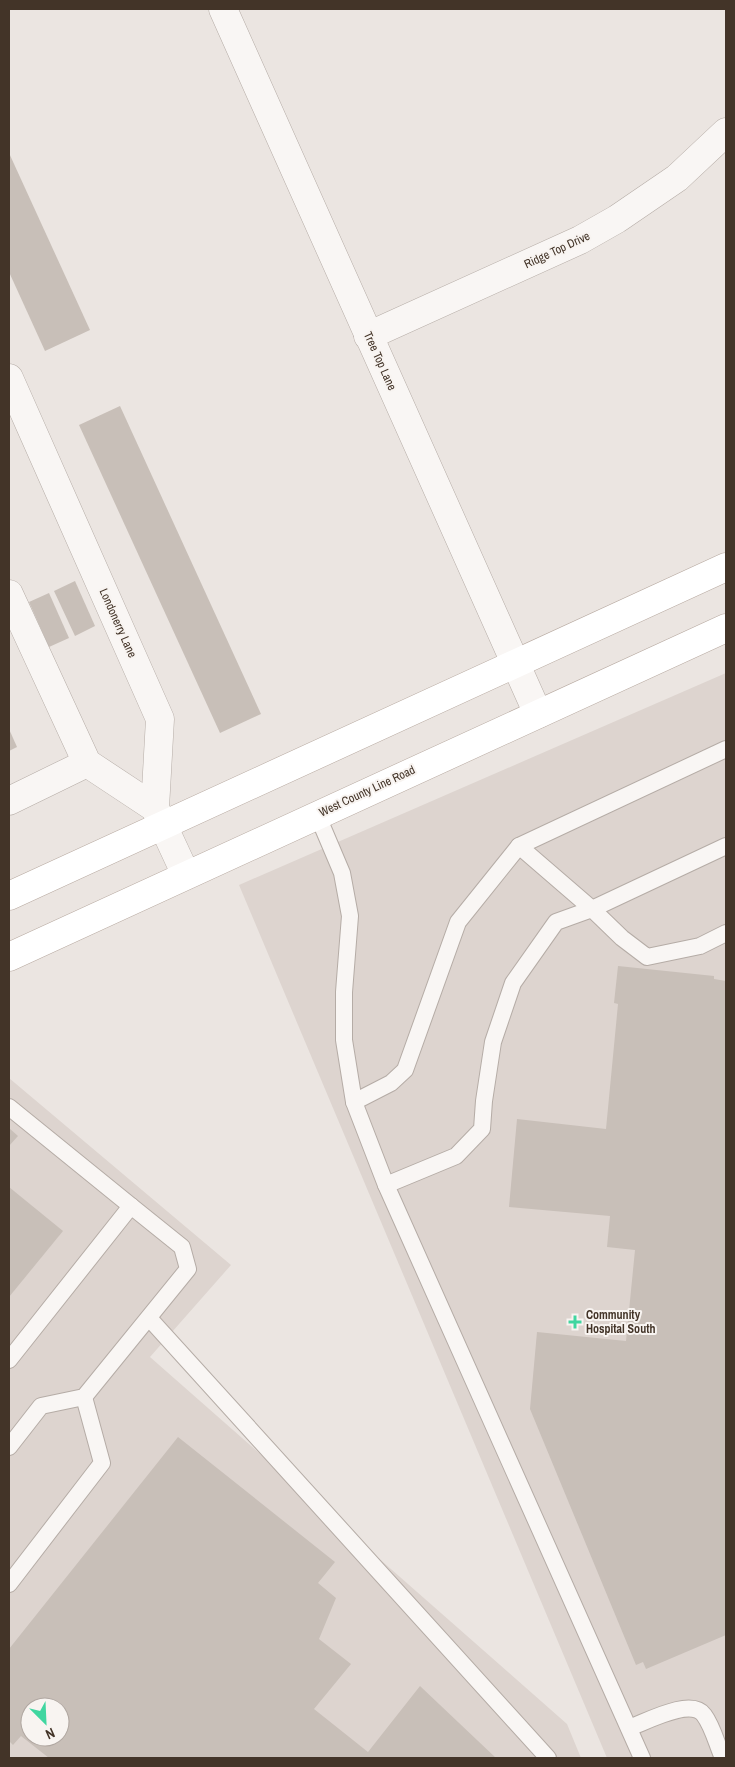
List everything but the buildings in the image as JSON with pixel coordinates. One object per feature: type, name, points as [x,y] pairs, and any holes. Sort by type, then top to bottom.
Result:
[{"type":"main road","points":[[9,896],[159,816],[515,664],[726,567]]},
{"type":"main road","name":"West County Line Road","points":[[9,957],[317,814],[726,628]]},
{"type":"street","name":"Tree Top Lane","points":[[223,9],[538,714]]},
{"type":"street","name":"Ridge Top Drive","points":[[368,336],[580,240],[618,219],[677,178],[726,132]]},
{"type":"street","name":"Londonerry Lane","points":[[9,378],[18,421],[160,719],[159,816],[186,875]]},
{"type":"street","points":[[9,594],[87,763],[159,816]]},
{"type":"street","points":[[9,800],[87,763]]},
{"type":"lane","points":[[354,1102],[392,1083],[405,1070],[458,922],[518,846],[726,750]]},
{"type":"lane","points":[[317,814],[342,873],[350,916],[344,992],[344,1040],[354,1102],[386,1185],[642,1758]]},
{"type":"lane","points":[[518,846],[592,909],[622,938],[647,957],[700,946],[726,933]]},
{"type":"lane","points":[[386,1185],[456,1156],[482,1129],[484,1101],[493,1042],[514,983],[556,922],[592,909],[726,846]]},
{"type":"lane","points":[[9,1107],[182,1247],[188,1269],[84,1398],[41,1406],[9,1447]]},
{"type":"lane","points":[[9,1360],[132,1206]]},
{"type":"lane","points":[[149,1318],[548,1758]]},
{"type":"lane","points":[[9,1584],[102,1463],[84,1398]]},
{"type":"lane","points":[[629,1728],[679,1709],[688,1707],[697,1709],[704,1715],[723,1758]]},
{"type":"shaded area","name":"Community Hospital South","points":[[726,673],[726,1758],[607,1758],[239,885]]},
{"type":"shaded area","points":[[9,1078],[231,1265],[150,1357],[567,1724],[581,1758],[9,1758]]},
{"type":"place","name":"Community Hospital South","points":[[575,1322]]}]
